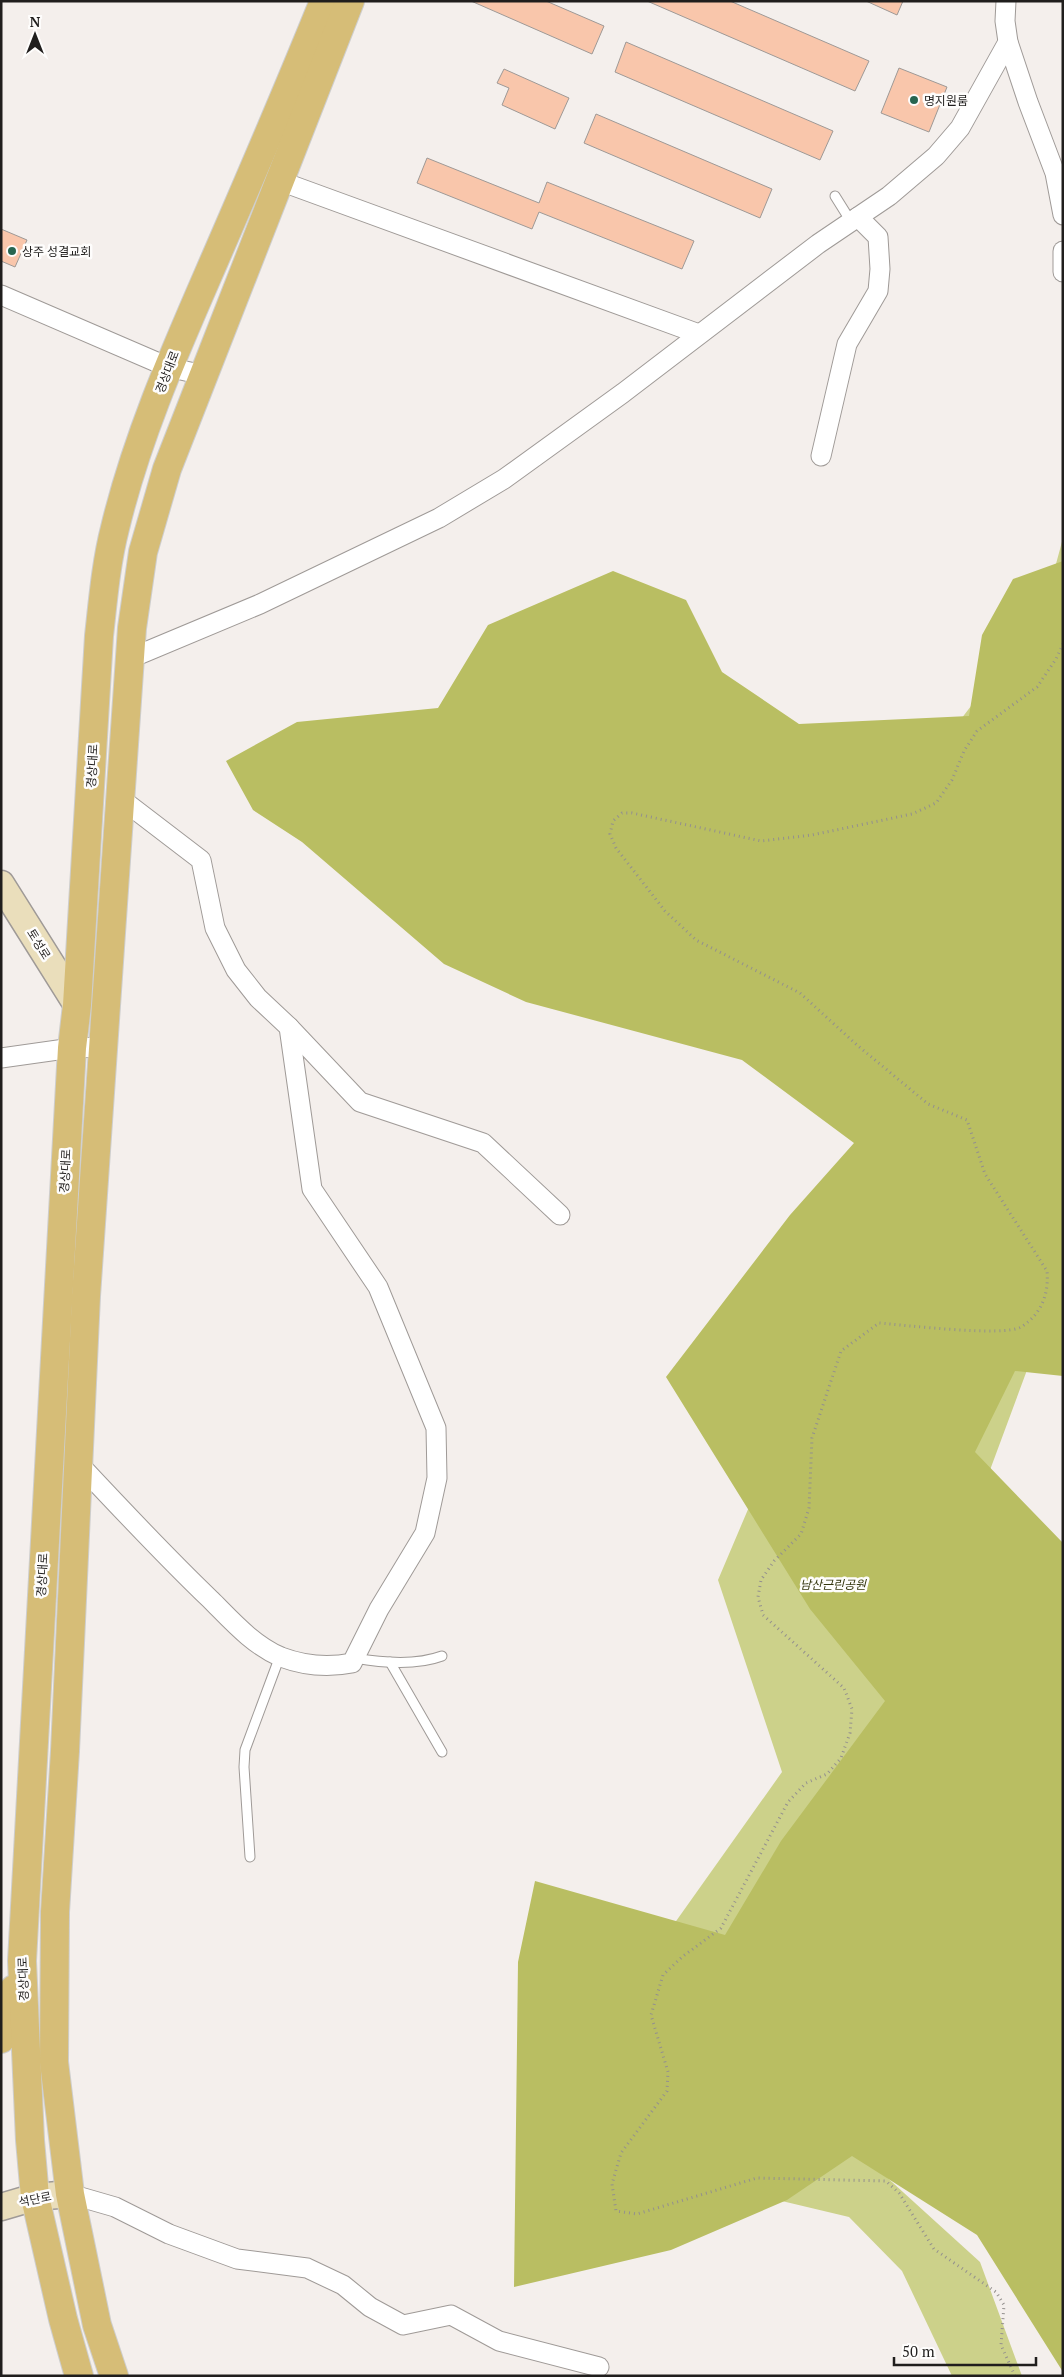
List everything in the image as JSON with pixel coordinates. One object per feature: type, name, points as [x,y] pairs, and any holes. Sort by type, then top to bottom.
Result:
[{"type":"main road","name":"경상대로","points":[[79,2376],[63,2320],[35,2197],[22,1961],[72,1048],[77,1005],[99,636],[104,583],[115,528],[132,468],[168,367],[290,86],[324,1]]},
{"type":"main road","points":[[114,2376],[97,2324],[70,2194],[54,2062],[55,1912],[86,1296],[120,798],[137,586],[145,544],[167,469],[202,375],[350,1]]},
{"type":"main road","points":[[1,2039],[22,1961]]},
{"type":"street","points":[[1006,1],[1005,21],[1008,42],[1055,173],[1063,215]]},
{"type":"street","points":[[131,658],[260,604],[439,518],[504,480],[854,219],[889,196],[936,156],[960,128],[1008,42]]},
{"type":"street","points":[[280,181],[699,334]]},
{"type":"street","points":[[821,456],[847,344],[878,291],[880,269],[878,237],[854,219]]},
{"type":"street","points":[[1063,251],[1063,272]]},
{"type":"street","points":[[1,295],[168,367],[202,375]]},
{"type":"street","points":[[120,798],[201,860],[215,928],[236,970],[258,998],[289,1027],[360,1102],[483,1143],[560,1215]]},
{"type":"street","name":"토성로","points":[[1,884],[77,1005]]},
{"type":"street","points":[[79,1464],[174,1565],[250,1638],[280,1656],[312,1666],[326,1667],[352,1663],[380,1609],[425,1533],[437,1478],[436,1428],[378,1286],[312,1189],[289,1027]]},
{"type":"street","points":[[1,1058],[72,1048],[103,1047]]},
{"type":"street","points":[[70,2194],[115,2207],[169,2234],[237,2259],[307,2268],[343,2285],[370,2307],[403,2324],[451,2315],[499,2341],[599,2367]]},
{"type":"street","name":"석단로","points":[[1,2207],[35,2197],[70,2194]]},
{"type":"lane","points":[[835,196],[854,219]]},
{"type":"lane","points":[[250,1857],[244,1767],[245,1750],[280,1656]]},
{"type":"lane","points":[[355,1658],[390,1662],[427,1662],[442,1656]]},
{"type":"lane","points":[[390,1662],[442,1752]]},
{"type":"path","points":[[1015,2376],[1001,2345],[1004,2305],[996,2292],[934,2248],[899,2193],[886,2181],[757,2178],[637,2214],[616,2212],[612,2184],[621,2154],[667,2091],[668,2072],[651,2015],[663,1976],[682,1957],[721,1928],[788,1802],[806,1783],[827,1774],[841,1758],[850,1734],[852,1709],[844,1688],[763,1615],[758,1597],[761,1580],[774,1561],[801,1534],[806,1520],[809,1508],[812,1438],[841,1351],[879,1323],[988,1332],[1020,1328],[1037,1314],[1047,1294],[1048,1271],[985,1174],[967,1120],[928,1104],[857,1045],[800,993],[696,940],[666,911],[616,848],[610,834],[613,821],[622,813],[632,813],[761,841],[812,835],[912,814],[936,803],[952,780],[964,751],[977,731],[1038,687],[1063,644]]},
{"type":"green space","name":"남산근린공원","points":[[1063,538],[1063,1273],[907,1694],[849,2143],[980,2262],[1022,2376],[952,2376],[902,2271],[849,2217],[765,2197],[630,1986],[782,1772],[718,1580],[834,1307],[993,1295],[899,800],[1043,612]]},
{"type":"green space","name":"남산근린공원","points":[[1063,561],[1063,1376],[1015,1371],[975,1452],[1063,1543],[1063,2372],[977,2235],[852,2156],[787,2200],[671,2250],[514,2287],[518,1962],[535,1881],[725,1935],[781,1841],[885,1701],[810,1609],[666,1377],[790,1215],[854,1143],[742,1060],[526,1002],[444,964],[302,842],[253,810],[226,761],[297,722],[438,708],[488,625],[613,571],[686,600],[722,672],[799,724],[969,716],[982,635],[1013,579]]},
{"type":"building","points":[[471,1],[546,1],[604,26],[592,54]]},
{"type":"building","points":[[647,1],[730,1],[869,61],[855,91]]},
{"type":"building","points":[[866,1],[903,1],[897,15]]},
{"type":"building","points":[[626,42],[833,131],[820,160],[615,72]]},
{"type":"building","name":"명지원룸","points":[[899,68],[947,87],[929,132],[881,113]]},
{"type":"building","points":[[504,69],[569,98],[555,129],[502,105],[509,88],[497,83]]},
{"type":"building","points":[[596,114],[772,189],[760,218],[584,143]]},
{"type":"building","points":[[427,158],[539,203],[547,182],[694,241],[682,269],[539,212],[532,229],[417,183]]},
{"type":"building","name":"상주 성결교회","points":[[1,229],[27,240],[15,267],[1,261]]},
{"type":"place","name":"명지원룸","points":[[914,100]]},
{"type":"place","name":"상주 성결교회","points":[[12,251]]}]
